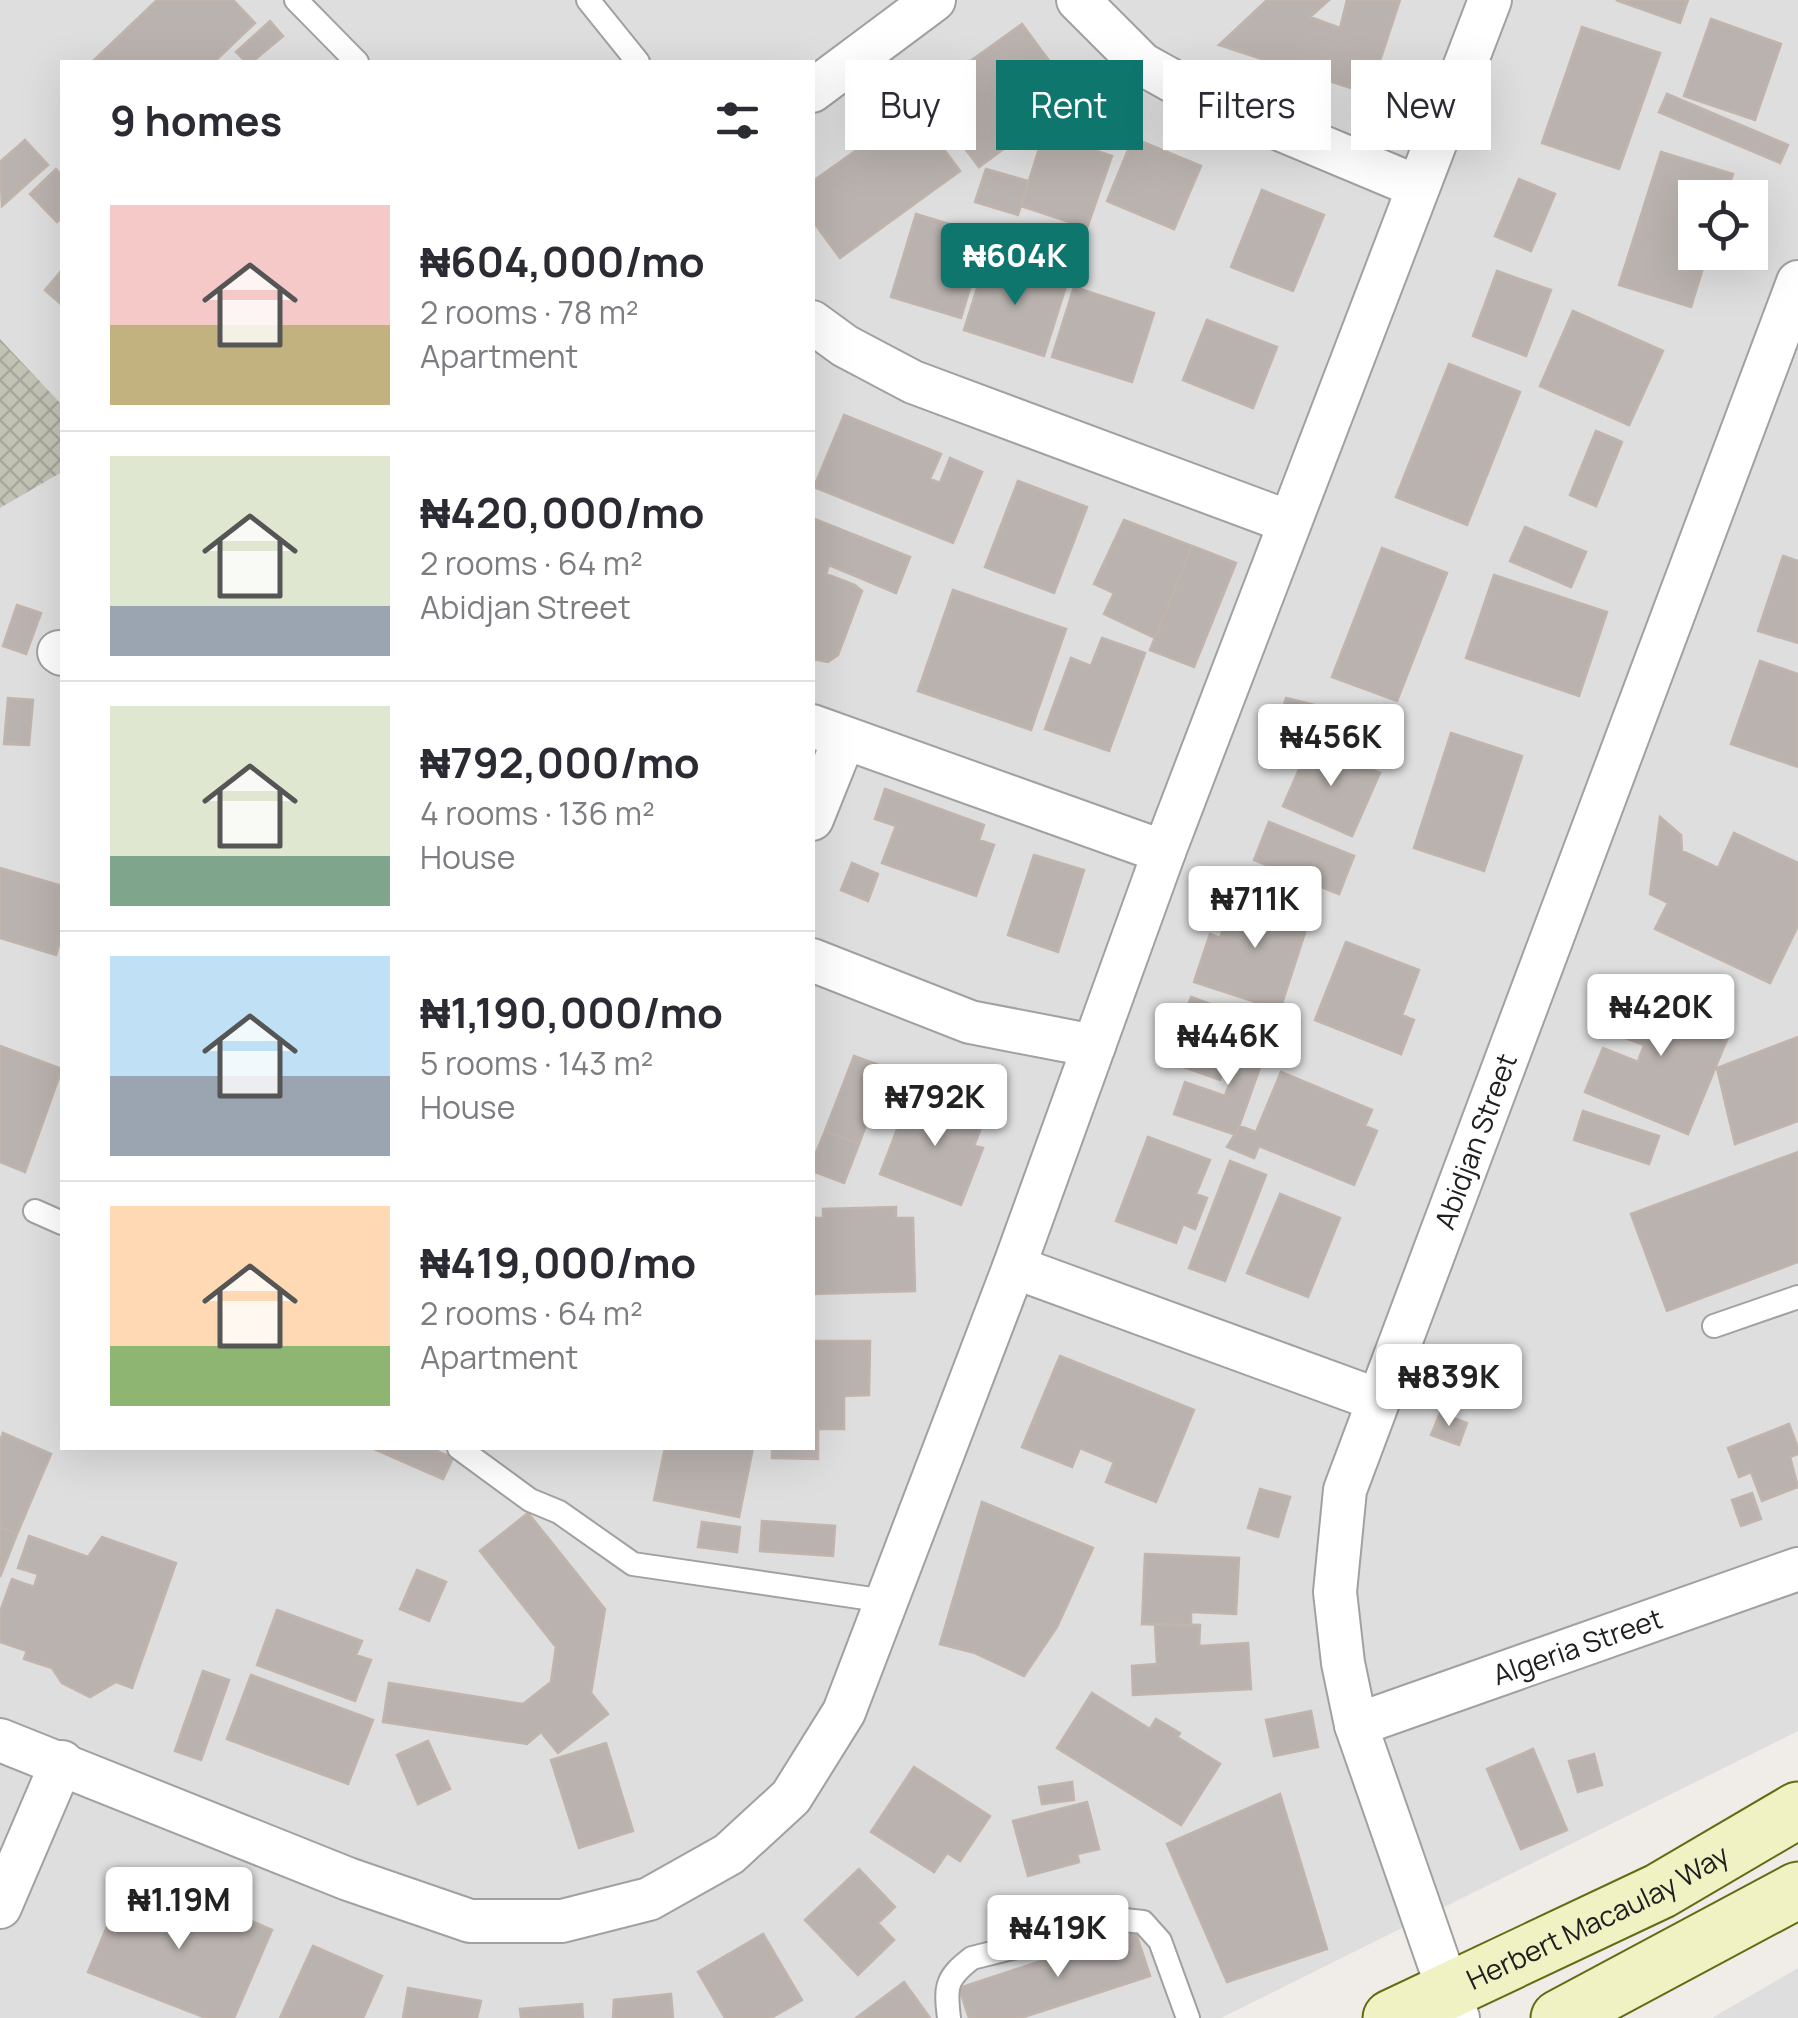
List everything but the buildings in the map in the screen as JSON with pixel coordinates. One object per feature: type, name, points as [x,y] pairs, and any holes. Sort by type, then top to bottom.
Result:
[{"type":"main road","name":"Herbert Macaulay Way","points":[[1392,2018],[1453,2006],[1798,1810]]},
{"type":"main road","points":[[1559,2018],[1798,1890]]},
{"type":"street","points":[[815,89],[934,0]]},
{"type":"street","points":[[1078,0],[1130,53],[1196,94],[1418,186]]},
{"type":"street","points":[[0,1740],[348,1879],[470,1921],[562,1922],[649,1899],[729,1854],[791,1796],[844,1712],[1014,1267],[1164,852],[1490,0]]},
{"type":"street","name":"Abidjan Street","points":[[1453,2006],[1356,1725],[1342,1664],[1335,1592],[1346,1490],[1798,282]]},
{"type":"street","points":[[815,324],[845,346],[914,382],[1290,522]]},
{"type":"street","points":[[815,803],[828,733],[1164,852]]},
{"type":"street","points":[[815,961],[970,1022],[1094,1046]]},
{"type":"street","points":[[1014,1267],[1378,1400]]},
{"type":"street","name":"Algeria Street","points":[[1356,1725],[1798,1569]]},
{"type":"street","points":[[0,1908],[62,1762]]},
{"type":"lane","points":[[296,0],[354,60]]},
{"type":"lane","points":[[588,0],[636,60]]},
{"type":"lane","points":[[35,1211],[60,1222]]},
{"type":"lane","points":[[1714,1326],[1798,1297]]},
{"type":"lane","points":[[462,1450],[530,1500],[558,1512],[633,1564],[886,1601]]},
{"type":"lane","points":[[949,2018],[947,1990],[952,1974],[972,1958],[1124,1920],[1144,1922],[1160,1941],[1188,2018]]},
{"type":"shaded area","points":[[0,0],[1798,0],[1798,1731],[1221,2018],[0,2018],[0,508],[60,473],[60,1450],[815,1450],[815,60],[60,60],[60,403],[0,339]]},
{"type":"shaded area","points":[[0,339],[60,403],[60,473],[0,508]]},
{"type":"shaded area","points":[[1798,1968],[1798,2018],[1712,2018]]}]
